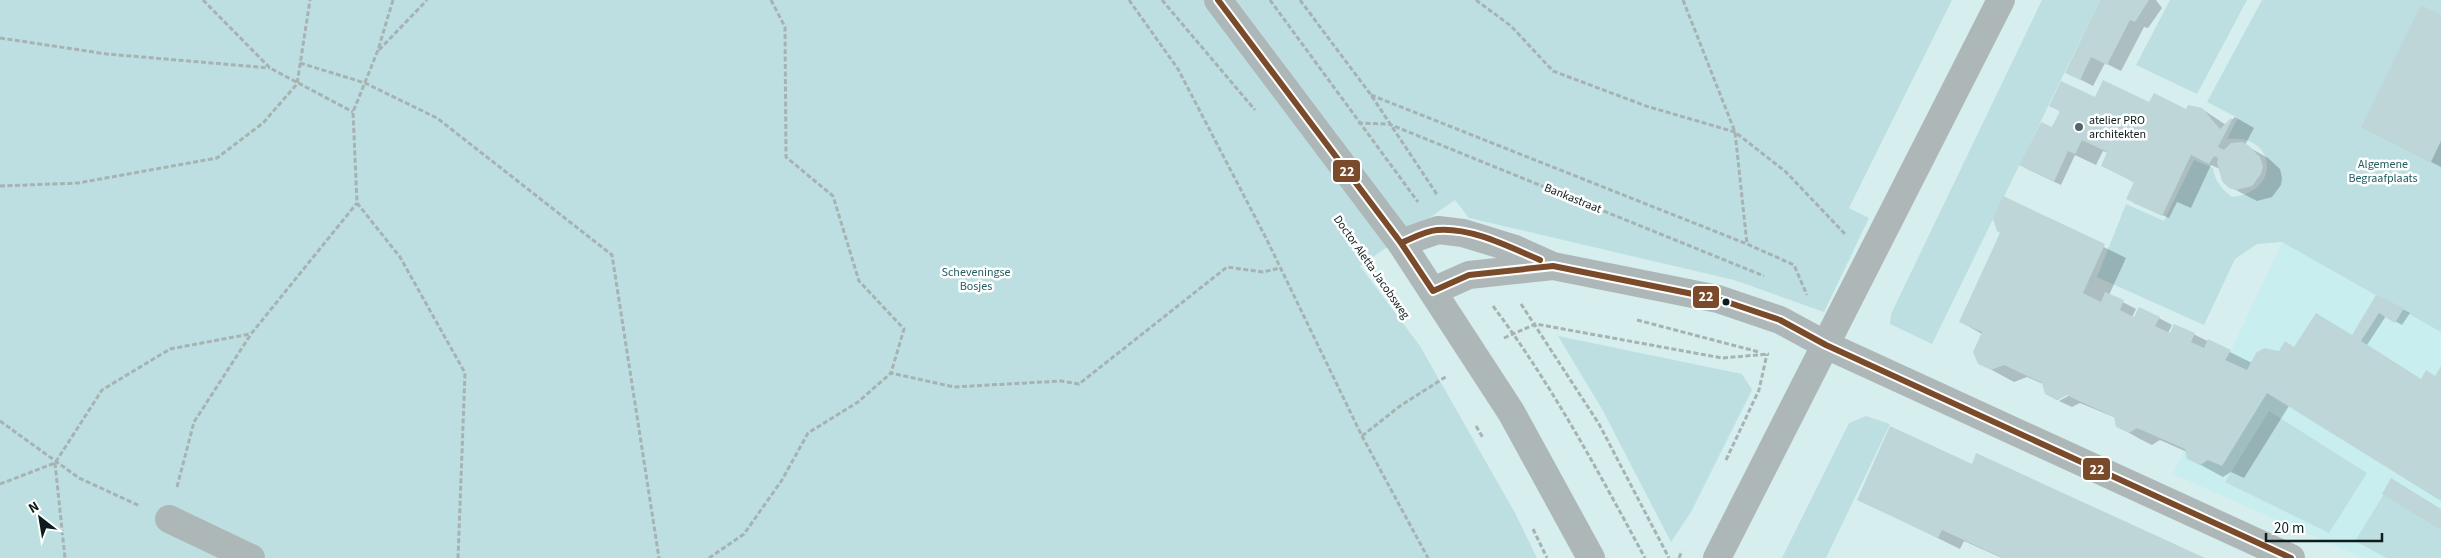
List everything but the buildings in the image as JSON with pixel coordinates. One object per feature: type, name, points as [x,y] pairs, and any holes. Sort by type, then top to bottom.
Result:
[{"type":"street","points":[[1218,0],[1401,244],[1511,412],[1591,558]]},
{"type":"street","points":[[1717,558],[2001,0]]},
{"type":"street","points":[[1401,244],[1438,230],[1463,233],[1515,249],[1553,266],[1718,299],[1780,320],[1826,345],[2292,558]]},
{"type":"street","points":[[1432,291],[1469,275],[1553,266]]},
{"type":"street","points":[[170,519],[251,558]]},
{"type":"path","points":[[203,0],[270,68],[296,84],[353,112]]},
{"type":"path","points":[[0,186],[78,183],[217,158],[263,123],[296,84],[310,0]]},
{"type":"path","points":[[393,0],[378,50],[353,112],[357,203],[400,257],[465,373],[458,558]]},
{"type":"path","points":[[378,50],[427,0]]},
{"type":"path","points":[[709,558],[744,534],[782,480],[808,433],[858,402],[890,373],[904,329],[859,281],[833,196],[786,157],[785,27],[771,0]]},
{"type":"path","points":[[1129,0],[1178,69],[1280,268],[1362,436],[1428,558]]},
{"type":"path","points":[[1162,0],[1260,117]]},
{"type":"path","points":[[1476,0],[1510,26],[1553,71],[1646,106],[1735,132],[1786,172],[1843,234]]},
{"type":"path","points":[[1683,0],[1735,132],[1747,244]]},
{"type":"path","points":[[0,38],[107,54],[270,68]]},
{"type":"path","points":[[300,64],[365,83],[437,118],[612,256],[659,558]]},
{"type":"path","points":[[1371,95],[1747,244],[1794,265],[1826,345]]},
{"type":"path","name":"Bankastraat","points":[[1326,143],[1359,122],[1389,124],[1769,278]]},
{"type":"path","points":[[170,519],[194,422],[251,334],[357,203]]},
{"type":"path","name":"Doctor Aletta Jacobsweg","points":[[1353,241],[1393,297]]},
{"type":"path","points":[[890,373],[954,387],[1061,381],[1079,384],[1227,267],[1263,272],[1280,268]]},
{"type":"path","points":[[1519,302],[1528,302]]},
{"type":"path","points":[[1494,308],[1503,306]]},
{"type":"path","points":[[1636,320],[1767,354]]},
{"type":"path","points":[[1362,436],[1400,406],[1512,332],[1536,324],[1722,358],[1767,354]]},
{"type":"path","points":[[0,484],[55,463],[102,390],[170,349],[251,334]]},
{"type":"path","points":[[1725,460],[1759,390],[1767,354]]},
{"type":"path","points":[[1442,368],[1452,384]]},
{"type":"path","points":[[0,421],[78,478],[129,501]]},
{"type":"path","points":[[1476,425],[1485,441]]},
{"type":"path","points":[[55,463],[65,558]]},
{"type":"path","points":[[1531,524],[1547,558]]},
{"type":"path","points":[[1679,558],[1683,549]]},
{"type":"shaded area","points":[[2282,242],[2441,266],[2441,558],[2363,558],[2173,474]]},
{"type":"green space","name":"Scheveningse Bosjes","points":[[0,0],[1952,0],[1849,208],[1869,218],[1824,312],[1734,280],[1469,218],[1455,200],[1360,266],[1420,346],[1515,513],[1537,558],[0,558]]},
{"type":"green space","points":[[2042,0],[2100,0],[1932,344],[1890,324],[1891,314]]},
{"type":"green space","points":[[2170,0],[2247,0],[2197,94],[2136,65]]},
{"type":"green space","name":"Algemene Begraafplaats","points":[[2262,0],[2441,0],[2441,332],[2282,242],[2257,244],[2235,259],[2204,325],[2097,277],[2126,204],[2164,221],[2194,160],[2213,168],[2215,177],[2220,185],[2232,197],[2248,193],[2259,185],[2266,175],[2267,164],[2264,153],[2256,145],[2244,140],[2227,139],[2238,118],[2207,102]]},
{"type":"green space","points":[[1558,336],[1742,374],[1752,390],[1691,512],[1671,542],[1602,409]]},
{"type":"green space","points":[[2269,411],[2367,473],[2329,533],[2225,482]]},
{"type":"green space","points":[[1866,416],[1890,424],[1826,558],[1782,558],[1849,423]]},
{"type":"green space","points":[[2392,481],[2441,510],[2441,558],[2387,558],[2355,541]]},
{"type":"transit line","name":"22","points":[[1218,0],[1401,243],[1433,291],[1469,275],[1553,266],[1718,299],[1780,320],[1826,345],[2291,558]]},
{"type":"transit line","name":"22","points":[[1401,243],[1428,232],[1450,230],[1490,239],[1540,260]]},
{"type":"place","name":"atelier PRO architekten","points":[[2079,127]]}]
